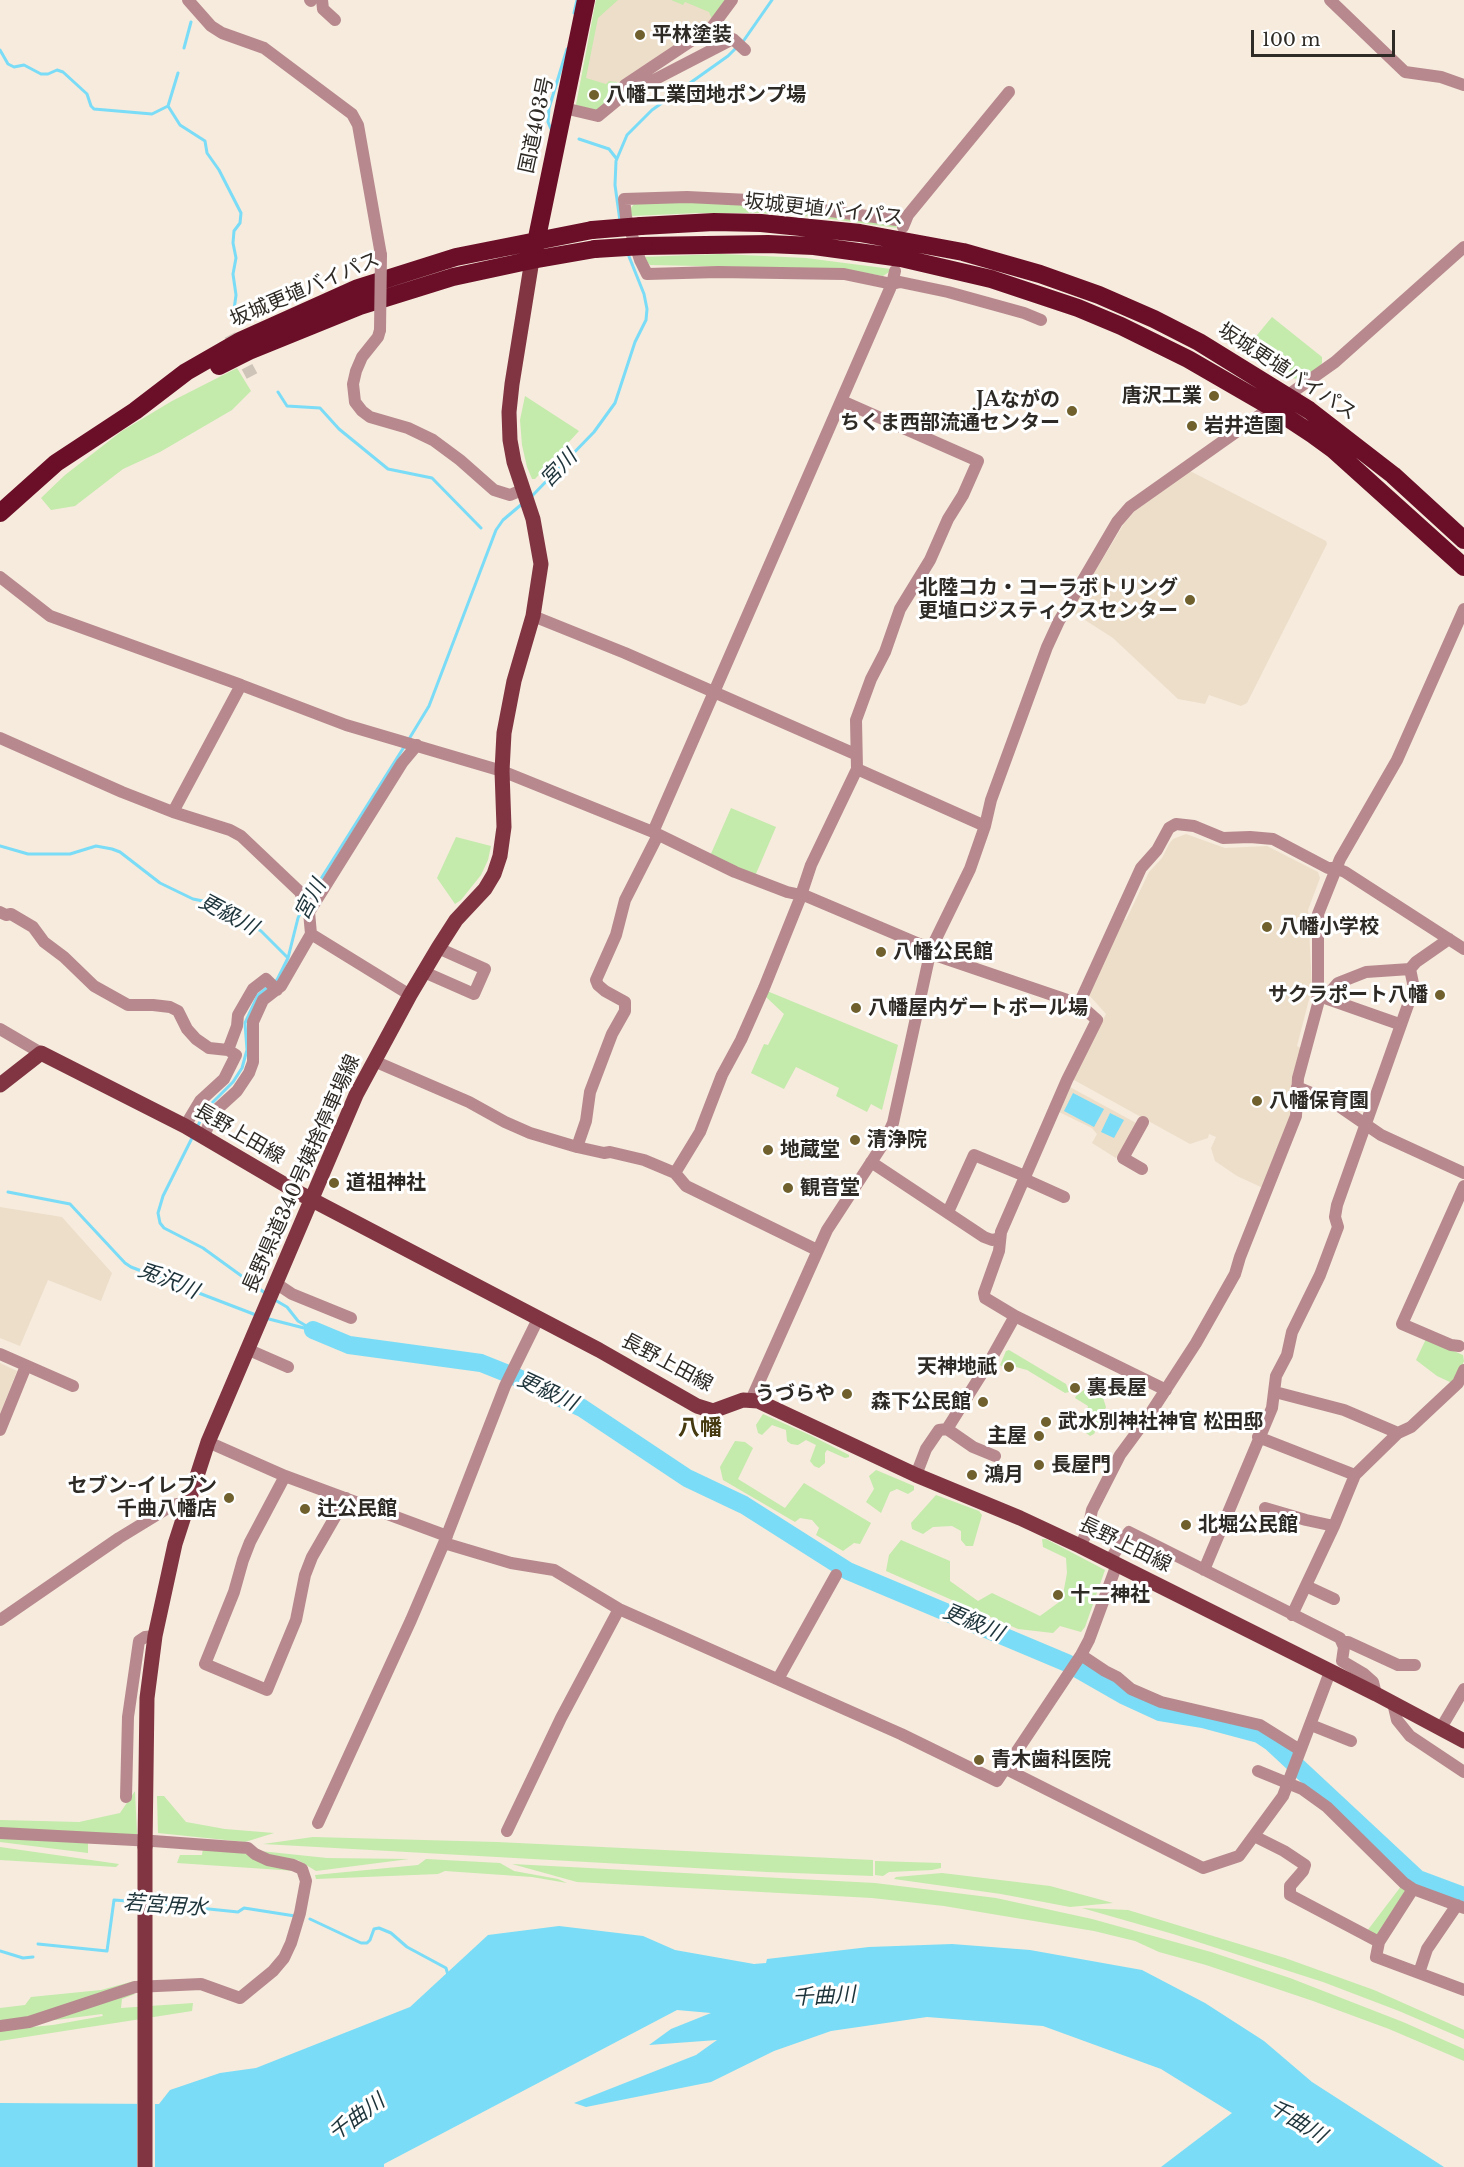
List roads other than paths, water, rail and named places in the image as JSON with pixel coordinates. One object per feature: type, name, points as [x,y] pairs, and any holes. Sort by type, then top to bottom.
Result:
[{"type":"highway","name":"国道403号","points":[[532,260],[586,0]]},
{"type":"highway","name":"坂城更埴バイパス","points":[[0,513],[56,464],[135,411],[186,372],[240,341],[349,292],[456,257],[536,241],[592,231],[714,222],[793,226],[860,233],[963,252],[1040,274],[1098,295],[1154,319],[1199,342],[1309,410],[1393,475],[1464,540]]},
{"type":"highway","name":"坂城更埴バイパス","points":[[135,411],[249,351],[360,306],[453,277],[595,249],[720,243],[814,246],[901,258],[991,279],[1068,304],[1121,326],[1188,359],[1271,406],[1334,450],[1464,567]]},
{"type":"main road","name":"長野県道340号姨捨停車場線","points":[[146,2167],[147,1698],[155,1636],[175,1544],[208,1442],[356,1095],[438,948],[456,920],[485,889],[495,874],[500,856],[504,827],[502,771],[508,707],[533,616],[541,564],[514,462],[509,412],[532,260]]},
{"type":"main road","name":"長野上田線","points":[[41,1053],[195,1132],[312,1199],[538,1318],[702,1408],[716,1411],[751,1400],[1080,1546],[1376,1694],[1464,1741]]},
{"type":"main road","points":[[0,1085],[41,1053]]},
{"type":"street","points":[[188,0],[212,26],[222,33],[264,48],[352,114],[358,125],[381,255],[380,330],[378,337],[362,357],[356,371],[353,384],[355,402],[370,417],[408,428],[433,440],[494,490],[525,497]]},
{"type":"street","points":[[314,0],[335,20]]},
{"type":"street","points":[[621,97],[625,85],[712,27],[732,0]]},
{"type":"street","points":[[1330,0],[1405,72],[1441,77],[1464,86]]},
{"type":"street","points":[[564,108],[598,116],[621,97],[733,39],[741,46]]},
{"type":"street","points":[[1009,92],[904,224],[749,200],[687,197],[624,199],[626,217],[647,274],[689,272],[844,274],[894,278],[900,282],[948,292],[1041,320]]},
{"type":"street","points":[[751,1400],[817,1250],[844,1202],[885,1141],[893,1123],[930,951],[970,869],[985,826],[991,800],[1047,647],[1059,621],[1117,522],[1130,507],[1335,362],[1464,247]]},
{"type":"street","points":[[577,1147],[586,1121],[590,1092],[612,1034],[625,1011],[625,1002],[605,991],[596,980],[616,935],[625,900],[656,834],[714,691],[894,278]]},
{"type":"street","points":[[675,1173],[700,1132],[722,1075],[755,1009],[801,896],[811,865],[857,769],[856,720],[871,679],[885,652],[900,609],[930,560],[978,461],[842,400]]},
{"type":"street","points":[[0,577],[50,616],[346,725],[502,771],[656,834],[708,861],[787,892],[806,896],[930,951],[1079,1004],[1097,1020],[1067,1080],[1000,1238],[999,1251],[984,1293],[985,1298],[1015,1316],[1166,1390]]},
{"type":"street","points":[[1080,1546],[1088,1530],[1092,1510],[1120,1455],[1166,1390],[1235,1275],[1296,1116],[1297,1087],[1321,999],[1318,914],[1335,868],[1397,760],[1464,609]]},
{"type":"street","points":[[533,616],[714,691],[855,754]]},
{"type":"street","points":[[173,812],[241,685]]},
{"type":"street","points":[[0,738],[122,792],[173,812],[230,830],[241,836],[300,892],[307,907],[311,934],[256,1013],[253,1022],[253,1062],[249,1073],[237,1091],[195,1132]]},
{"type":"street","points":[[307,907],[415,745]]},
{"type":"street","points":[[857,769],[985,826]]},
{"type":"street","points":[[1079,1004],[1142,868],[1157,850],[1169,828],[1176,824],[1194,826],[1223,838],[1273,839],[1329,868],[1335,868],[1464,949]]},
{"type":"street","points":[[0,912],[6,915],[11,914],[33,927],[44,942],[64,957],[94,986],[128,1005],[171,1007],[178,1011],[187,1029],[196,1039],[209,1048],[228,1050],[236,1055],[232,1068],[224,1079],[200,1101],[195,1132]]},
{"type":"street","points":[[311,934],[410,995]]},
{"type":"street","points":[[1321,999],[1338,983],[1366,972],[1410,969],[1416,962],[1449,939]]},
{"type":"street","points":[[424,972],[474,994],[486,969],[438,948]]},
{"type":"street","points":[[1204,1570],[1272,1408],[1276,1376],[1287,1355],[1292,1332],[1320,1275],[1338,1227],[1335,1217],[1337,1204],[1399,1024],[1414,988],[1410,969]]},
{"type":"street","points":[[228,1050],[237,1026],[238,1015],[253,989],[266,979],[273,986]]},
{"type":"street","points":[[1321,999],[1399,1024]]},
{"type":"street","points":[[0,1029],[41,1053]]},
{"type":"street","points":[[374,1061],[469,1102],[530,1133],[577,1147],[644,1160],[675,1173],[686,1186],[817,1250]]},
{"type":"street","points":[[1297,1087],[1333,1102],[1381,1135],[1464,1173]]},
{"type":"street","points":[[1142,1169],[1123,1158],[1143,1122]]},
{"type":"street","points":[[948,1212],[974,1155],[1065,1197]]},
{"type":"street","points":[[871,1162],[984,1237],[992,1240],[1000,1238]]},
{"type":"street","points":[[1462,1343],[1451,1345],[1402,1324],[1464,1186]]},
{"type":"street","points":[[276,1286],[351,1318]]},
{"type":"street","points":[[947,1429],[1015,1316]]},
{"type":"street","points":[[318,1823],[411,1620],[507,1382],[538,1318]]},
{"type":"street","points":[[249,1350],[288,1367]]},
{"type":"street","points":[[0,1354],[73,1386]]},
{"type":"street","points":[[0,1430],[26,1366]]},
{"type":"street","points":[[1292,1615],[1334,1526],[1354,1475],[1398,1432],[1411,1427],[1458,1383],[1464,1370]]},
{"type":"street","points":[[1275,1392],[1344,1410],[1398,1432]]},
{"type":"street","points":[[916,1475],[926,1449],[939,1430],[947,1429],[973,1447],[994,1456]]},
{"type":"street","points":[[1258,1437],[1354,1475]]},
{"type":"street","points":[[208,1442],[285,1476],[346,1498],[445,1539],[511,1563],[554,1570],[619,1609],[901,1734],[997,1781],[1089,1640],[1113,1562],[1129,1532],[1340,1638],[1344,1647],[1342,1661],[1374,1682],[1376,1694]]},
{"type":"street","points":[[285,1476],[247,1551],[234,1592],[205,1664],[267,1690],[296,1620],[305,1575],[312,1557],[346,1498]]},
{"type":"street","points":[[0,1620],[119,1538],[173,1505],[188,1502]]},
{"type":"street","points":[[1265,1508],[1334,1526]]},
{"type":"street","points":[[778,1679],[836,1575]]},
{"type":"street","points":[[1306,1586],[1334,1599]]},
{"type":"street","points":[[507,1831],[561,1718],[619,1609]]},
{"type":"street","points":[[126,1797],[128,1718],[139,1641],[145,1637],[155,1636]]},
{"type":"street","points":[[1342,1642],[1348,1642],[1398,1665],[1415,1665]]},
{"type":"street","points":[[1361,1672],[1375,1654]]},
{"type":"street","points":[[1080,1656],[1118,1677],[1131,1689],[1161,1702],[1260,1725],[1298,1753]]},
{"type":"street","points":[[1006,1769],[1203,1868],[1239,1856],[1283,1796],[1330,1672]]},
{"type":"street","points":[[1441,1728],[1464,1689]]},
{"type":"street","points":[[1393,1703],[1397,1720],[1410,1736],[1464,1772]]},
{"type":"street","points":[[1311,1725],[1351,1741]]},
{"type":"street","points":[[1258,1771],[1290,1778],[1327,1808],[1404,1883],[1413,1889],[1461,1906],[1427,1949],[1419,1973]]},
{"type":"street","points":[[0,1833],[145,1844],[248,1848],[268,1860],[302,1869],[306,1881],[291,1943],[284,1958],[273,1971],[240,1998],[201,1984],[135,1987],[29,2022],[0,2026]]},
{"type":"street","points":[[1254,1836],[1305,1865],[1303,1871],[1290,1886],[1290,1895],[1379,1942]]},
{"type":"street","points":[[1413,1889],[1379,1942],[1376,1957],[1464,1990]]},
{"type":"water","points":[[1073,1093],[1104,1109],[1094,1127],[1064,1111]]},
{"type":"water","points":[[1110,1113],[1124,1120],[1114,1138],[1101,1132]]},
{"type":"water","name":"千曲川","points":[[559,1926],[643,1936],[675,1950],[754,1964],[766,1963],[767,1959],[869,1947],[952,1944],[1030,1950],[1142,1970],[1205,2003],[1264,2041],[1312,2082],[1444,2167],[1161,2167],[1232,2113],[1161,2069],[1043,2026],[927,2017],[831,2031],[774,2051],[711,2082],[586,2107],[574,2103],[696,2055],[717,2040],[649,2045],[671,2029],[711,2013],[677,2010],[384,2164],[384,2167],[0,2167],[0,2103],[159,2104],[170,2090],[220,2073],[256,2068],[410,2007],[488,1935]]},
{"type":"waterway","points":[[574,13],[577,0]]},
{"type":"waterway","name":"宮川","points":[[742,43],[772,0]]},
{"type":"waterway","points":[[184,48],[191,22]]},
{"type":"waterway","name":"宮川","points":[[620,221],[615,185],[616,161],[627,135],[652,110],[728,56],[737,47]]},
{"type":"waterway","points":[[551,129],[548,122],[549,108],[567,49]]},
{"type":"waterway","points":[[0,50],[8,64],[14,67],[24,65],[41,74],[57,70],[63,72],[87,94],[94,109],[152,114],[168,106]]},
{"type":"waterway","points":[[168,106],[178,73]]},
{"type":"waterway","points":[[168,106],[180,125],[205,141],[207,153],[219,170],[241,213],[240,223],[234,231],[233,243],[236,258],[233,274],[236,295],[234,310],[237,318]]},
{"type":"waterway","points":[[579,139],[609,149],[616,158]]},
{"type":"waterway","name":"宮川","points":[[532,496],[594,432],[615,403],[635,342],[646,320],[647,309],[644,294],[628,254]]},
{"type":"waterway","points":[[278,392],[287,406],[320,408],[339,429],[388,469],[432,478],[481,528]]},
{"type":"waterway","name":"宮川","points":[[409,739],[429,706],[496,530],[503,520],[522,504]]},
{"type":"waterway","name":"宮川","points":[[307,901],[404,747]]},
{"type":"waterway","name":"更級川","points":[[0,846],[28,854],[70,854],[96,846],[120,852],[160,883],[193,899],[213,903],[261,931],[288,958]]},
{"type":"waterway","name":"宮川","points":[[273,983],[277,980],[288,958],[303,907]]},
{"type":"waterway","name":"更級川","points":[[197,1128],[205,1110],[233,1082],[242,1068],[247,1050],[245,1023],[258,995],[268,987]]},
{"type":"waterway","name":"更級川","points":[[193,1136],[163,1196],[158,1213],[160,1223],[164,1228],[203,1248],[265,1293]]},
{"type":"waterway","name":"兎沢川","points":[[8,1192],[70,1204],[131,1267],[256,1315]]},
{"type":"waterway","name":"更級川","points":[[275,1300],[287,1307],[298,1321],[313,1330]]},
{"type":"waterway","name":"兎沢川","points":[[265,1318],[308,1329]]},
{"type":"waterway","name":"更級川","points":[[313,1330],[349,1345],[481,1363],[516,1377],[582,1408],[687,1478],[744,1505],[848,1571],[1067,1663],[1123,1695],[1160,1712],[1203,1719],[1259,1734],[1271,1742],[1418,1879],[1464,1896]]},
{"type":"waterway","name":"若宮用水","points":[[38,1944],[107,1951],[114,1900],[141,1902]]},
{"type":"waterway","name":"若宮用水","points":[[151,1903],[238,1912],[244,1908],[295,1916]]},
{"type":"waterway","name":"若宮用水","points":[[310,1919],[361,1943],[367,1943],[374,1929],[379,1928],[391,1933],[407,1947],[446,1968],[448,1975]]},
{"type":"waterway","name":"若宮用水","points":[[0,1951],[23,1958],[33,1957]]},
{"type":"tunnel","points":[[230,335],[252,376]]},
{"type":"place","name":"平林塗装","points":[[640,35]]},
{"type":"place","name":"八幡工業団地ポンプ場","points":[[594,95]]},
{"type":"place","name":"唐沢工業","points":[[1214,396]]},
{"type":"place","name":"JAながの ちくま西部流通センター","points":[[1072,411]]},
{"type":"place","name":"岩井造園","points":[[1192,426]]},
{"type":"place","name":"北陸コカ・コーラボトリング 更埴ロジスティクスセンター","points":[[1190,600]]},
{"type":"place","name":"八幡小学校","points":[[1267,927]]},
{"type":"place","name":"八幡公民館","points":[[881,952]]},
{"type":"place","name":"サクラポート八幡","points":[[1440,995]]},
{"type":"place","name":"八幡屋内ゲートボール場","points":[[856,1008]]},
{"type":"place","name":"八幡保育園","points":[[1257,1101]]},
{"type":"place","name":"清浄院","points":[[855,1140]]},
{"type":"place","name":"地蔵堂","points":[[768,1150]]},
{"type":"place","name":"道祖神社","points":[[334,1183]]},
{"type":"place","name":"観音堂","points":[[788,1188]]},
{"type":"place","name":"天神地祇","points":[[1009,1367]]},
{"type":"place","name":"裏長屋","points":[[1075,1388]]},
{"type":"place","name":"うづらや","points":[[847,1394]]},
{"type":"place","name":"森下公民館","points":[[983,1402]]},
{"type":"place","name":"武水別神社神官 松田邸","points":[[1046,1422]]},
{"type":"place","name":"主屋","points":[[1039,1436]]},
{"type":"place","name":"長屋門","points":[[1039,1465]]},
{"type":"place","name":"鴻月","points":[[972,1475]]},
{"type":"place","name":"セブン-イレブン 千曲八幡店","points":[[229,1498]]},
{"type":"place","name":"辻公民館","points":[[305,1509]]},
{"type":"place","name":"北堀公民館","points":[[1186,1525]]},
{"type":"place","name":"十二神社","points":[[1058,1595]]},
{"type":"place","name":"青木歯科医院","points":[[979,1760]]},
{"type":"district","name":"八幡","points":[[700,1429]]}]
